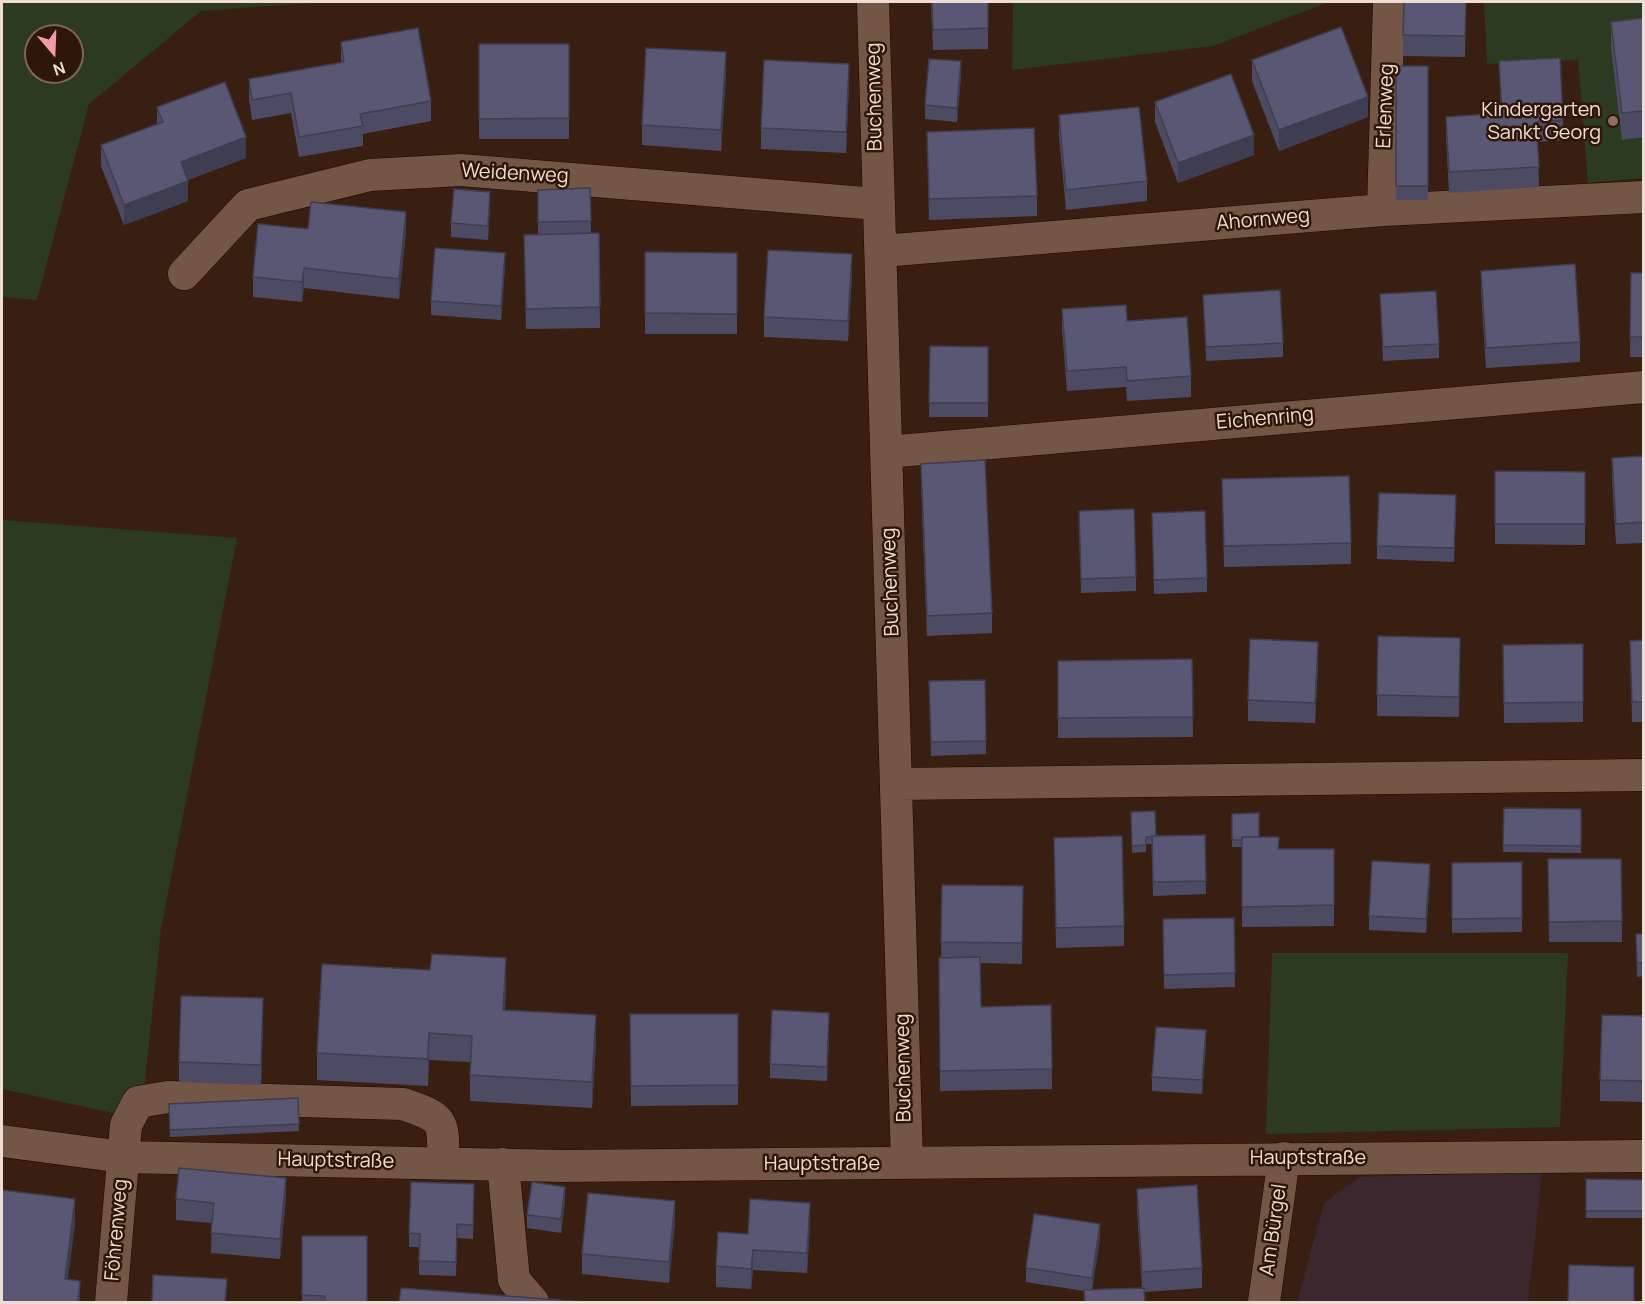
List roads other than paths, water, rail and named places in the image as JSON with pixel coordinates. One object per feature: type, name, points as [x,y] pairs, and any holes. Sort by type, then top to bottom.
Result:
[{"type":"street","name":"Buchenweg","points":[[873,2],[877,204],[882,251],[907,1164]]},
{"type":"street","name":"Erlenweg","points":[[1383,210],[1389,2]]},
{"type":"street","name":"Weidenweg","points":[[184,274],[248,205],[370,175],[462,170],[877,204]]},
{"type":"street","name":"Ahornweg","points":[[882,251],[1383,210],[1644,197]]},
{"type":"street","name":"Eichenring","points":[[886,452],[1644,387]]},
{"type":"street","points":[[897,784],[1644,775]]},
{"type":"street","name":"Föhrenweg","points":[[111,1302],[126,1125],[138,1102],[168,1097],[403,1104],[432,1114],[444,1129],[443,1162]]},
{"type":"street","name":"Hauptstraße","points":[[2,1141],[123,1157],[503,1164],[907,1164],[1284,1158],[1644,1156]]},
{"type":"street","name":"Am Bürgel","points":[[1264,1302],[1284,1158]]},
{"type":"street","points":[[503,1164],[514,1280],[533,1302]]},
{"type":"place","name":"Kindergarten Sankt Georg","points":[[1613,121]]}]
